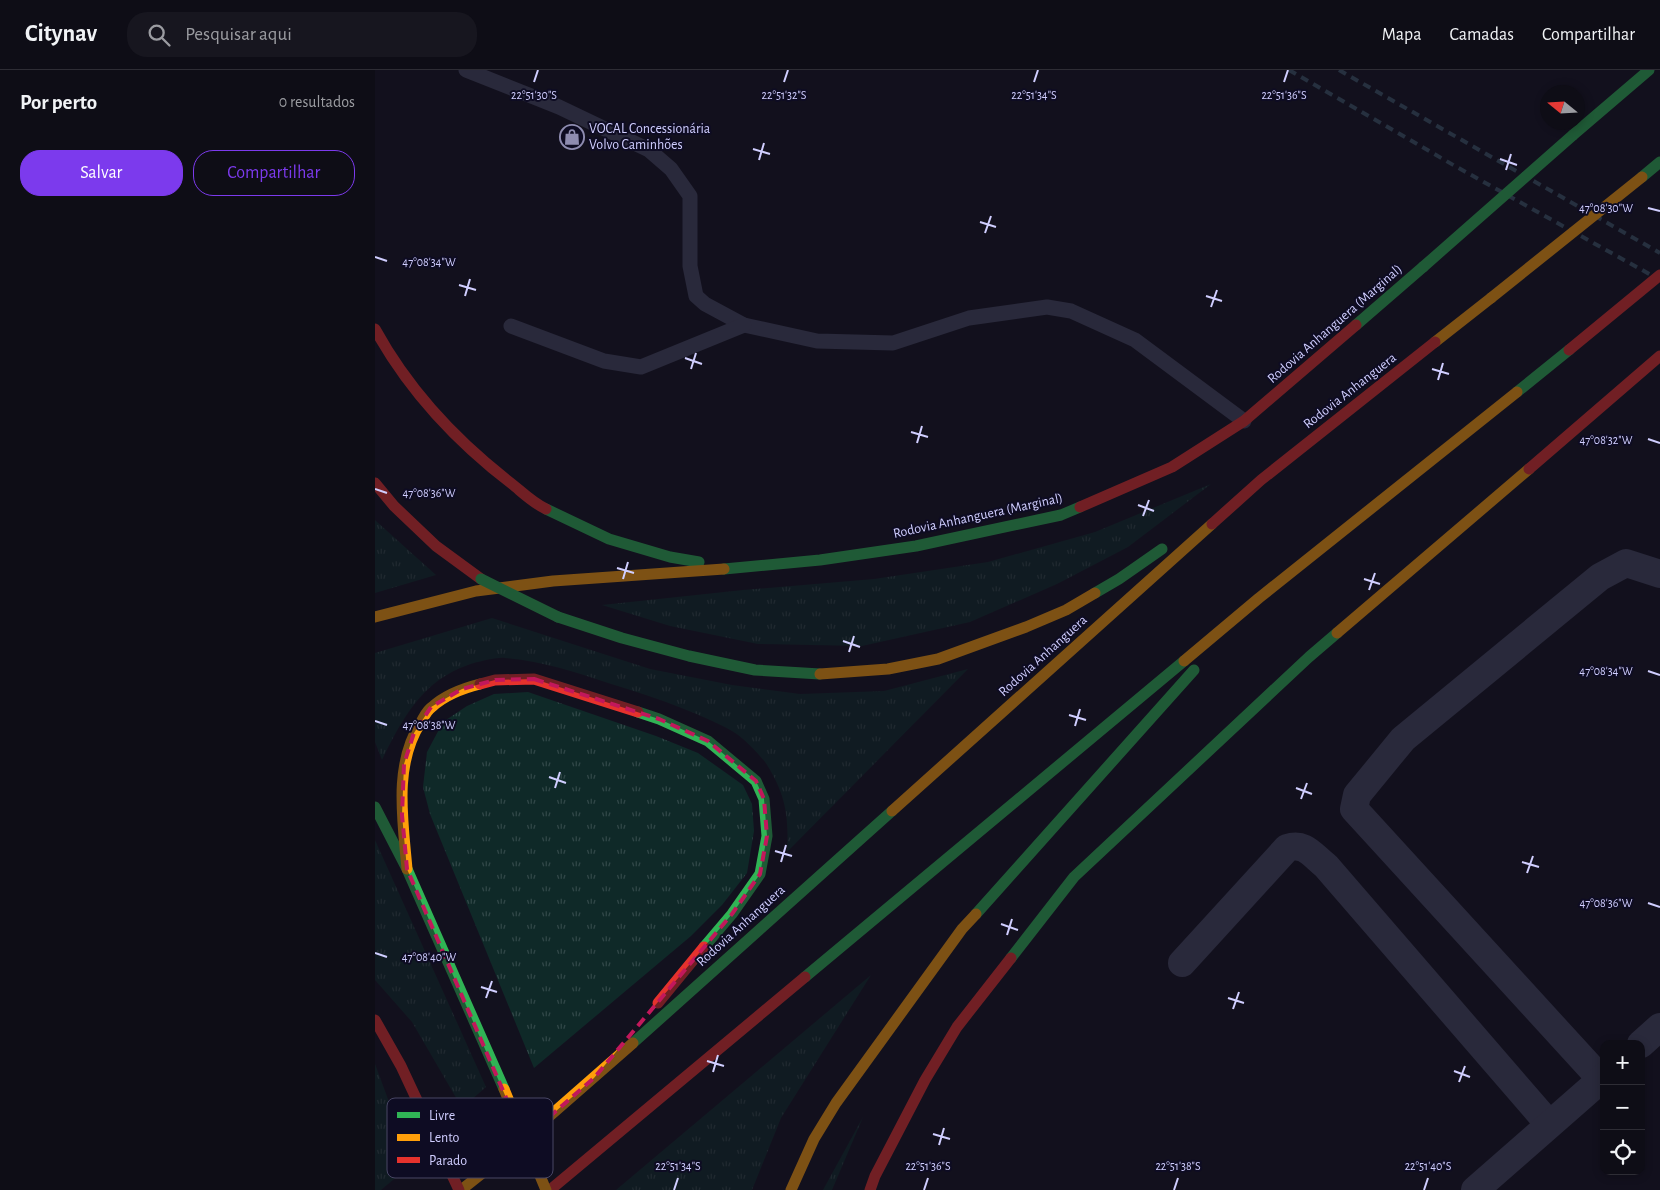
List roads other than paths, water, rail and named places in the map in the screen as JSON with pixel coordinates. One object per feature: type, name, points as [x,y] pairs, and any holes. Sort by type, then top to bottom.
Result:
[{"type":"highway","name":"Rodovia Anhanguera (Marginal)","points":[[375,617],[476,591],[553,581],[738,568],[820,560],[916,546],[1061,516],[1172,467],[1244,421],[1649,70]]},
{"type":"highway","name":"Rodovia Anhanguera","points":[[553,1114],[1261,480],[1660,162]]},
{"type":"highway","points":[[550,1190],[1259,598],[1569,350],[1660,274]]},
{"type":"highway","points":[[375,329],[386,349],[427,406],[481,461],[542,507],[609,539],[670,557],[738,568]]},
{"type":"highway","points":[[870,1190],[875,1176],[925,1080],[957,1027],[1074,877],[1309,658],[1660,356]]},
{"type":"highway","points":[[375,483],[394,506],[436,546],[481,579],[558,617],[622,638],[689,656],[755,670],[825,674],[888,669],[939,659],[1066,610],[1119,579],[1261,480]]},
{"type":"highway","points":[[791,1190],[814,1139],[836,1103],[962,929],[1259,598]]},
{"type":"highway","points":[[407,869],[402,815],[404,764],[414,733],[431,707],[462,689],[495,680],[534,679],[659,719],[708,742],[755,781],[764,799],[767,836],[760,874],[732,914],[594,1078]]},
{"type":"highway","points":[[375,807],[407,869],[508,1098]]},
{"type":"highway","points":[[375,1020],[417,1098]]},
{"type":"highway","points":[[454,1178],[460,1190]]},
{"type":"highway","name":"Rodovia Anhanguera","points":[[460,1190],[476,1178]]},
{"type":"highway","points":[[541,1178],[546,1190]]},
{"type":"street","points":[[1600,1075],[1354,809],[1357,795],[1403,739],[1600,577],[1626,563],[1660,574]]},
{"type":"street","points":[[1182,963],[1287,848],[1296,845],[1303,847],[1326,866],[1549,1124]]},
{"type":"street","points":[[1645,1040],[1660,1027]]},
{"type":"street","points":[[1475,1190],[1600,1081]]},
{"type":"lane","points":[[466,70],[568,111],[649,150],[671,169],[690,196],[690,266],[696,296],[705,304],[744,325],[817,340],[893,343],[969,318],[1047,307],[1071,310],[1135,340],[1244,421]]},
{"type":"lane","points":[[511,326],[604,362],[641,367],[744,325]]},
{"type":"railway","points":[[1289,70],[1455,166],[1660,280]]},
{"type":"railway","points":[[1339,70],[1660,253]]},
{"type":"place","name":"VOCAL Concessionária Volvo Caminhões","points":[[572,137]]}]
